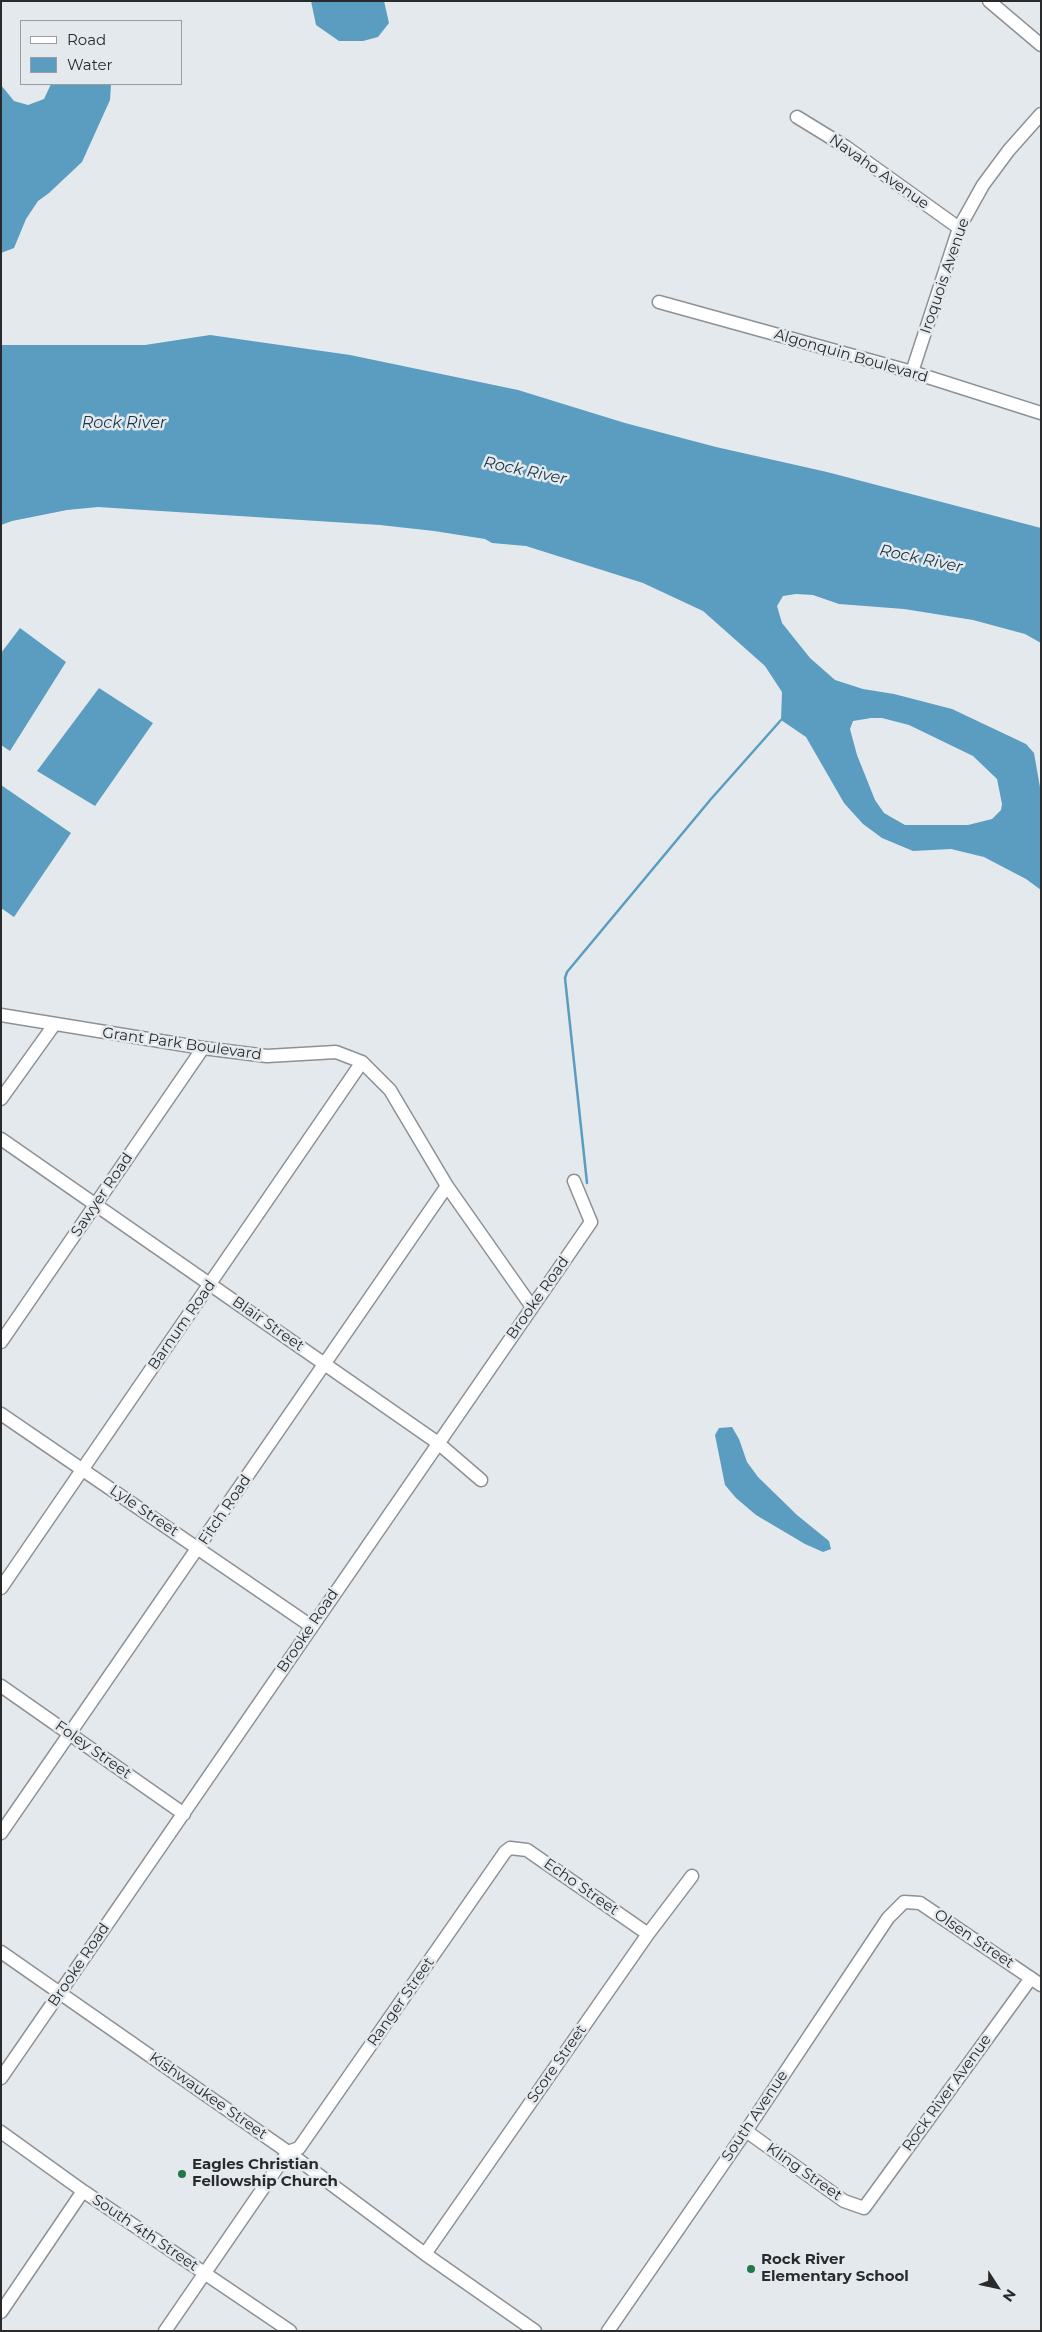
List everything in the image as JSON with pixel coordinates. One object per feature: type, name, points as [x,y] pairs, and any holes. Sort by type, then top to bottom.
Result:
[{"type":"street","points":[[989,1],[1041,45]]},
{"type":"street","name":"Iroquois Avenue","points":[[912,372],[959,228],[983,186],[1009,150],[1041,114]]},
{"type":"street","name":"Navaho Avenue","points":[[797,117],[846,147],[959,228]]},
{"type":"street","name":"Algonquin Boulevard","points":[[659,302],[912,372],[1041,413]]},
{"type":"street","name":"Grant Park Boulevard","points":[[1,1015],[203,1048],[267,1056],[336,1052],[362,1062],[390,1090],[447,1186],[532,1307]]},
{"type":"street","points":[[1,1099],[54,1025]]},
{"type":"street","name":"Sawyer Road","points":[[1,1342],[203,1048]]},
{"type":"street","name":"Barnum Road","points":[[1,1588],[362,1062]]},
{"type":"street","name":"Blair Street","points":[[1,1139],[438,1443],[481,1480]]},
{"type":"street","name":"Brooke Road","points":[[1,2078],[591,1222],[574,1181]]},
{"type":"street","name":"Fitch Road","points":[[1,1833],[447,1186]]},
{"type":"street","name":"Lyle Street","points":[[1,1414],[311,1626]]},
{"type":"street","name":"Foley Street","points":[[1,1686],[184,1814]]},
{"type":"street","name":"Echo Street","points":[[510,1848],[527,1850],[648,1934]]},
{"type":"street","name":"Ranger Street","points":[[165,2331],[288,2152],[299,2148],[500,1857],[510,1848]]},
{"type":"street","name":"Score Street","points":[[425,2254],[648,1934],[692,1876]]},
{"type":"street","name":"Olsen Street","points":[[904,1902],[920,1904],[1036,1981]]},
{"type":"street","name":"South Avenue","points":[[608,2331],[746,2131],[888,1918],[904,1902]]},
{"type":"street","name":"Kishwaukee Street","points":[[1,1952],[288,2152],[425,2254],[535,2331]]},
{"type":"street","name":"Rock River Avenue","points":[[864,2208],[1036,1981]]},
{"type":"street","name":"Kling Street","points":[[746,2131],[844,2200],[864,2208]]},
{"type":"street","name":"South 4th Street","points":[[1,2132],[84,2191],[290,2331]]},
{"type":"street","points":[[1,2312],[84,2191]]},
{"type":"water","points":[[311,1],[384,1],[389,23],[378,37],[363,41],[339,41],[316,25]]},
{"type":"water","points":[[1,85],[14,101],[28,105],[44,99],[51,85],[111,85],[110,100],[82,162],[38,201],[26,219],[14,248],[1,253]]},
{"type":"water","name":"Rock River","points":[[210,335],[350,355],[518,390],[625,423],[716,447],[827,472],[1041,528],[1041,643],[1025,634],[973,620],[904,609],[839,604],[813,595],[796,594],[783,596],[777,606],[782,623],[810,658],[835,680],[863,689],[894,694],[952,709],[1026,744],[1034,753],[1041,793],[1041,890],[1026,879],[984,857],[951,849],[913,851],[882,838],[863,824],[844,803],[806,737],[781,720],[782,692],[765,666],[703,611],[643,583],[526,546],[492,543],[485,539],[380,525],[98,507],[67,510],[1,525],[1,345],[145,345]],"holes":[[[882,718],[909,725],[973,756],[997,779],[1002,804],[1001,810],[992,819],[968,825],[905,825],[884,813],[875,800],[857,755],[850,729],[853,721]]]},
{"type":"water","points":[[20,628],[66,662],[10,751],[1,745],[1,653]]},
{"type":"water","points":[[99,688],[153,723],[95,806],[37,771]]},
{"type":"water","points":[[1,785],[71,833],[14,917],[1,908]]},
{"type":"water","points":[[732,1427],[739,1439],[747,1462],[758,1477],[797,1515],[829,1541],[831,1549],[823,1552],[805,1544],[756,1515],[736,1498],[725,1485],[715,1435],[719,1428]]},
{"type":"waterway","points":[[587,1183],[565,978],[567,972],[711,799],[781,720]]},
{"type":"place","name":"Eagles Christian Fellowship Church","points":[[182,2174]]},
{"type":"place","name":"Rock River Elementary School","points":[[751,2269]]}]
